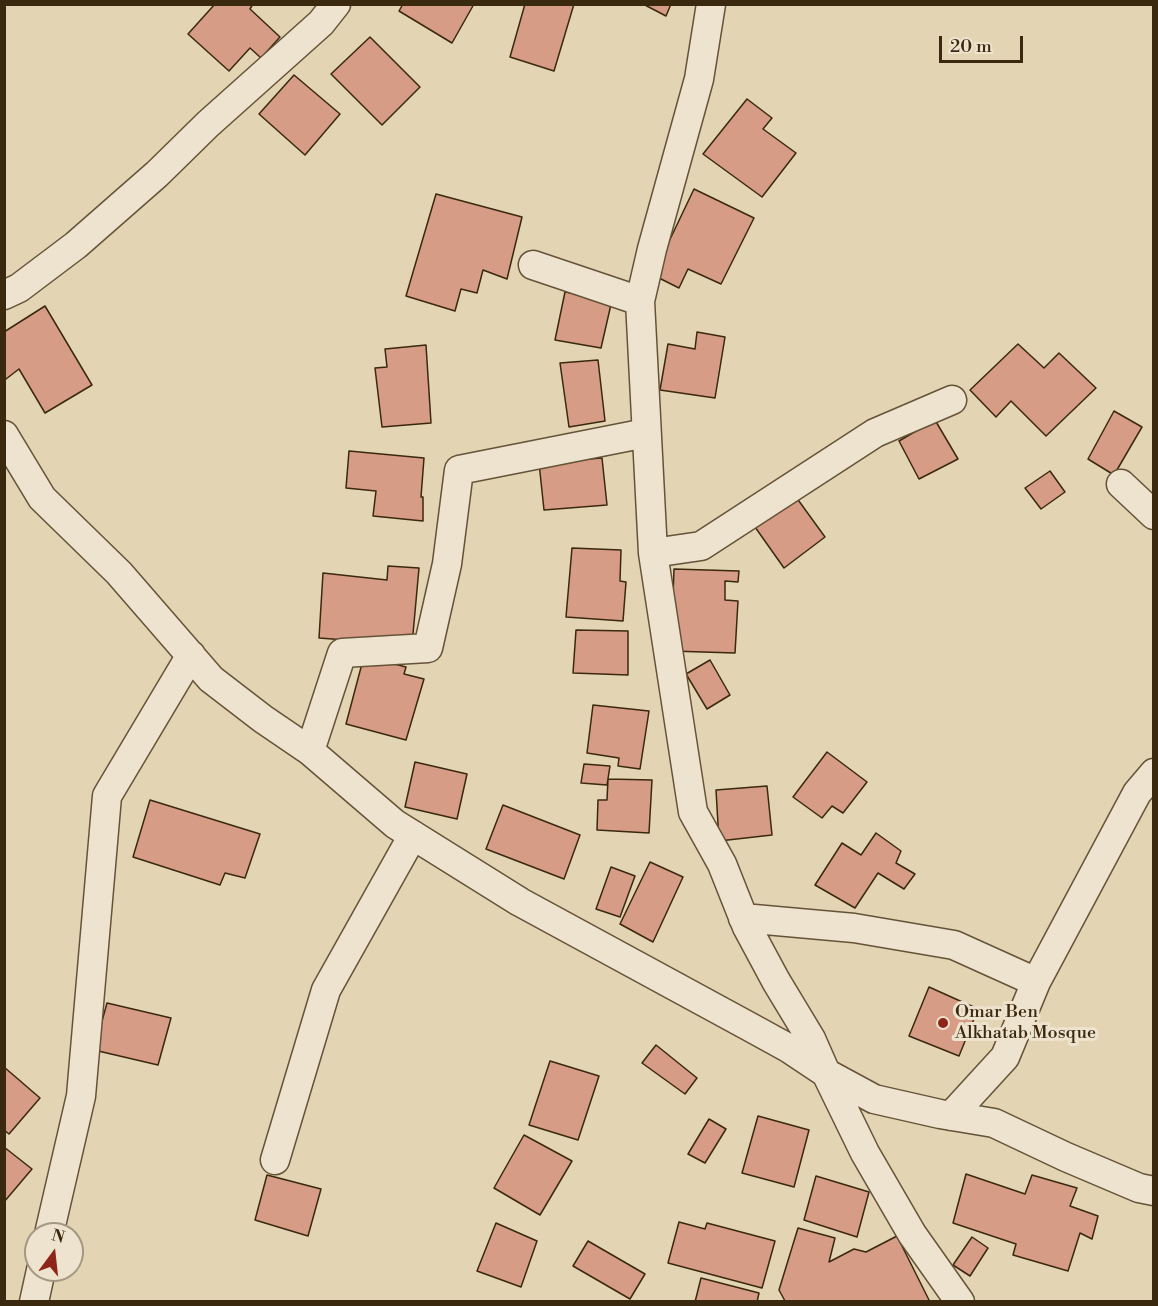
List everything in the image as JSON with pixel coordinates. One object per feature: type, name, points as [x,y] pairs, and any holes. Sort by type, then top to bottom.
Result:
[{"type":"street","points":[[4,296],[19,288],[76,245],[148,182],[208,124],[321,23],[336,4]]},
{"type":"street","points":[[711,4],[699,79],[640,301],[653,553],[693,812],[722,864],[743,918],[776,981],[811,1039],[825,1073],[865,1153],[912,1234],[960,1302]]},
{"type":"street","points":[[532,265],[640,301]]},
{"type":"street","points":[[653,553],[701,546],[875,433],[952,400]]},
{"type":"street","points":[[310,751],[342,653],[428,648],[447,564],[459,470],[646,434]]},
{"type":"street","points":[[4,435],[42,498],[119,573],[211,679],[310,751],[395,824],[520,902],[790,1049],[825,1073],[874,1099],[994,1123],[1066,1157],[1139,1188],[1154,1191]]},
{"type":"street","points":[[1121,484],[1154,515]]},
{"type":"street","points":[[52,1222],[81,1096],[107,796],[191,655]]},
{"type":"street","points":[[951,1116],[1005,1056],[1036,982],[1137,793],[1154,774]]},
{"type":"street","points":[[275,1160],[326,990],[413,835]]},
{"type":"street","points":[[743,918],[854,928],[954,945],[1036,982]]},
{"type":"street","points":[[34,1302],[38,1282]]},
{"type":"building","points":[[215,4],[253,4],[250,9],[280,37],[261,58],[250,48],[229,71],[188,34]]},
{"type":"building","points":[[403,4],[474,4],[452,43],[399,11]]},
{"type":"building","points":[[525,4],[574,4],[554,71],[510,57]]},
{"type":"building","points":[[643,4],[671,4],[666,16]]},
{"type":"building","points":[[370,37],[420,87],[382,125],[331,74]]},
{"type":"building","points":[[294,75],[340,114],[305,155],[259,114]]},
{"type":"building","points":[[747,99],[772,118],[763,129],[796,153],[762,197],[703,154]]},
{"type":"building","points":[[694,189],[754,218],[721,284],[688,269],[679,288],[653,275]]},
{"type":"building","points":[[436,194],[522,217],[507,279],[483,270],[477,293],[461,289],[455,311],[406,296]]},
{"type":"building","points":[[565,292],[612,300],[601,348],[555,340]]},
{"type":"building","points":[[45,306],[92,385],[45,413],[19,369],[6,379],[4,376],[4,332]]},
{"type":"building","points":[[697,332],[725,337],[715,398],[660,390],[668,344],[695,349]]},
{"type":"building","points":[[1018,344],[1044,368],[1059,353],[1096,388],[1046,436],[1011,401],[996,417],[970,390]]},
{"type":"building","points":[[426,345],[431,423],[382,427],[375,368],[387,367],[385,349]]},
{"type":"building","points":[[598,360],[605,421],[569,427],[560,363]]},
{"type":"building","points":[[1114,411],[1142,427],[1114,475],[1088,459]]},
{"type":"building","points":[[935,420],[958,459],[919,479],[899,441]]},
{"type":"building","points":[[349,451],[424,458],[421,497],[423,497],[423,521],[373,516],[376,491],[346,488]]},
{"type":"building","points":[[602,458],[607,505],[544,510],[539,463]]},
{"type":"building","points":[[1050,471],[1065,492],[1041,509],[1025,488]]},
{"type":"building","points":[[796,497],[825,537],[784,568],[755,527]]},
{"type":"building","points":[[572,548],[621,550],[620,581],[626,582],[623,621],[566,617]]},
{"type":"building","points":[[388,566],[419,568],[412,645],[319,638],[323,573],[387,580]]},
{"type":"building","points":[[674,569],[739,571],[738,582],[725,581],[725,600],[738,601],[735,653],[671,651]]},
{"type":"building","points":[[576,630],[628,631],[628,675],[573,673]]},
{"type":"building","points":[[364,656],[406,667],[404,674],[424,679],[406,740],[346,724]]},
{"type":"building","points":[[710,660],[730,695],[707,709],[686,674]]},
{"type":"building","points":[[593,705],[649,711],[640,769],[618,766],[619,758],[587,753]]},
{"type":"building","points":[[827,752],[867,782],[843,813],[832,806],[822,818],[793,797]]},
{"type":"building","points":[[415,762],[467,774],[457,819],[405,807]]},
{"type":"building","points":[[584,764],[610,766],[607,785],[581,783]]},
{"type":"building","points":[[608,779],[652,780],[649,833],[597,830],[598,800],[607,800]]},
{"type":"building","points":[[767,786],[772,835],[719,841],[716,790]]},
{"type":"building","points":[[150,800],[260,834],[245,878],[225,873],[220,885],[133,857]]},
{"type":"building","points":[[503,805],[580,835],[564,879],[486,849]]},
{"type":"building","points":[[876,833],[901,851],[896,863],[915,874],[904,889],[878,873],[855,908],[815,885],[842,843],[861,855]]},
{"type":"building","points":[[650,862],[683,877],[653,942],[620,924]]},
{"type":"building","points":[[611,867],[635,876],[620,917],[596,909]]},
{"type":"building","name":"Omar Ben Alkhatab Mosque","points":[[929,987],[978,1009],[959,1056],[909,1036]]},
{"type":"building","points":[[107,1003],[171,1018],[158,1065],[94,1050]]},
{"type":"building","points":[[656,1045],[697,1078],[685,1094],[642,1063]]},
{"type":"building","points":[[550,1061],[599,1076],[578,1140],[529,1125]]},
{"type":"building","points":[[4,1067],[40,1098],[9,1134],[4,1130]]},
{"type":"building","points":[[758,1116],[809,1130],[794,1187],[742,1173]]},
{"type":"building","points":[[709,1119],[726,1129],[705,1163],[688,1154]]},
{"type":"building","points":[[524,1135],[572,1161],[540,1215],[494,1188]]},
{"type":"building","points":[[4,1147],[32,1169],[4,1202]]},
{"type":"building","points":[[966,1174],[1025,1194],[1032,1175],[1077,1188],[1070,1206],[1098,1216],[1092,1239],[1080,1233],[1068,1271],[1013,1255],[1016,1244],[953,1223]]},
{"type":"building","points":[[267,1175],[321,1189],[308,1236],[255,1220]]},
{"type":"building","points":[[816,1176],[869,1192],[857,1237],[804,1220]]},
{"type":"building","points":[[679,1222],[705,1229],[707,1223],[775,1241],[762,1288],[668,1263]]},
{"type":"building","points":[[496,1223],[537,1241],[521,1287],[477,1271]]},
{"type":"building","points":[[798,1228],[835,1238],[829,1262],[854,1249],[866,1252],[897,1236],[930,1302],[785,1301],[779,1290]]},
{"type":"building","points":[[972,1237],[988,1248],[970,1276],[953,1265]]},
{"type":"building","points":[[588,1241],[645,1274],[630,1299],[573,1266]]},
{"type":"building","points":[[701,1278],[759,1293],[757,1302],[695,1302]]},
{"type":"place","name":"Omar Ben Alkhatab Mosque","points":[[943,1023]]}]
